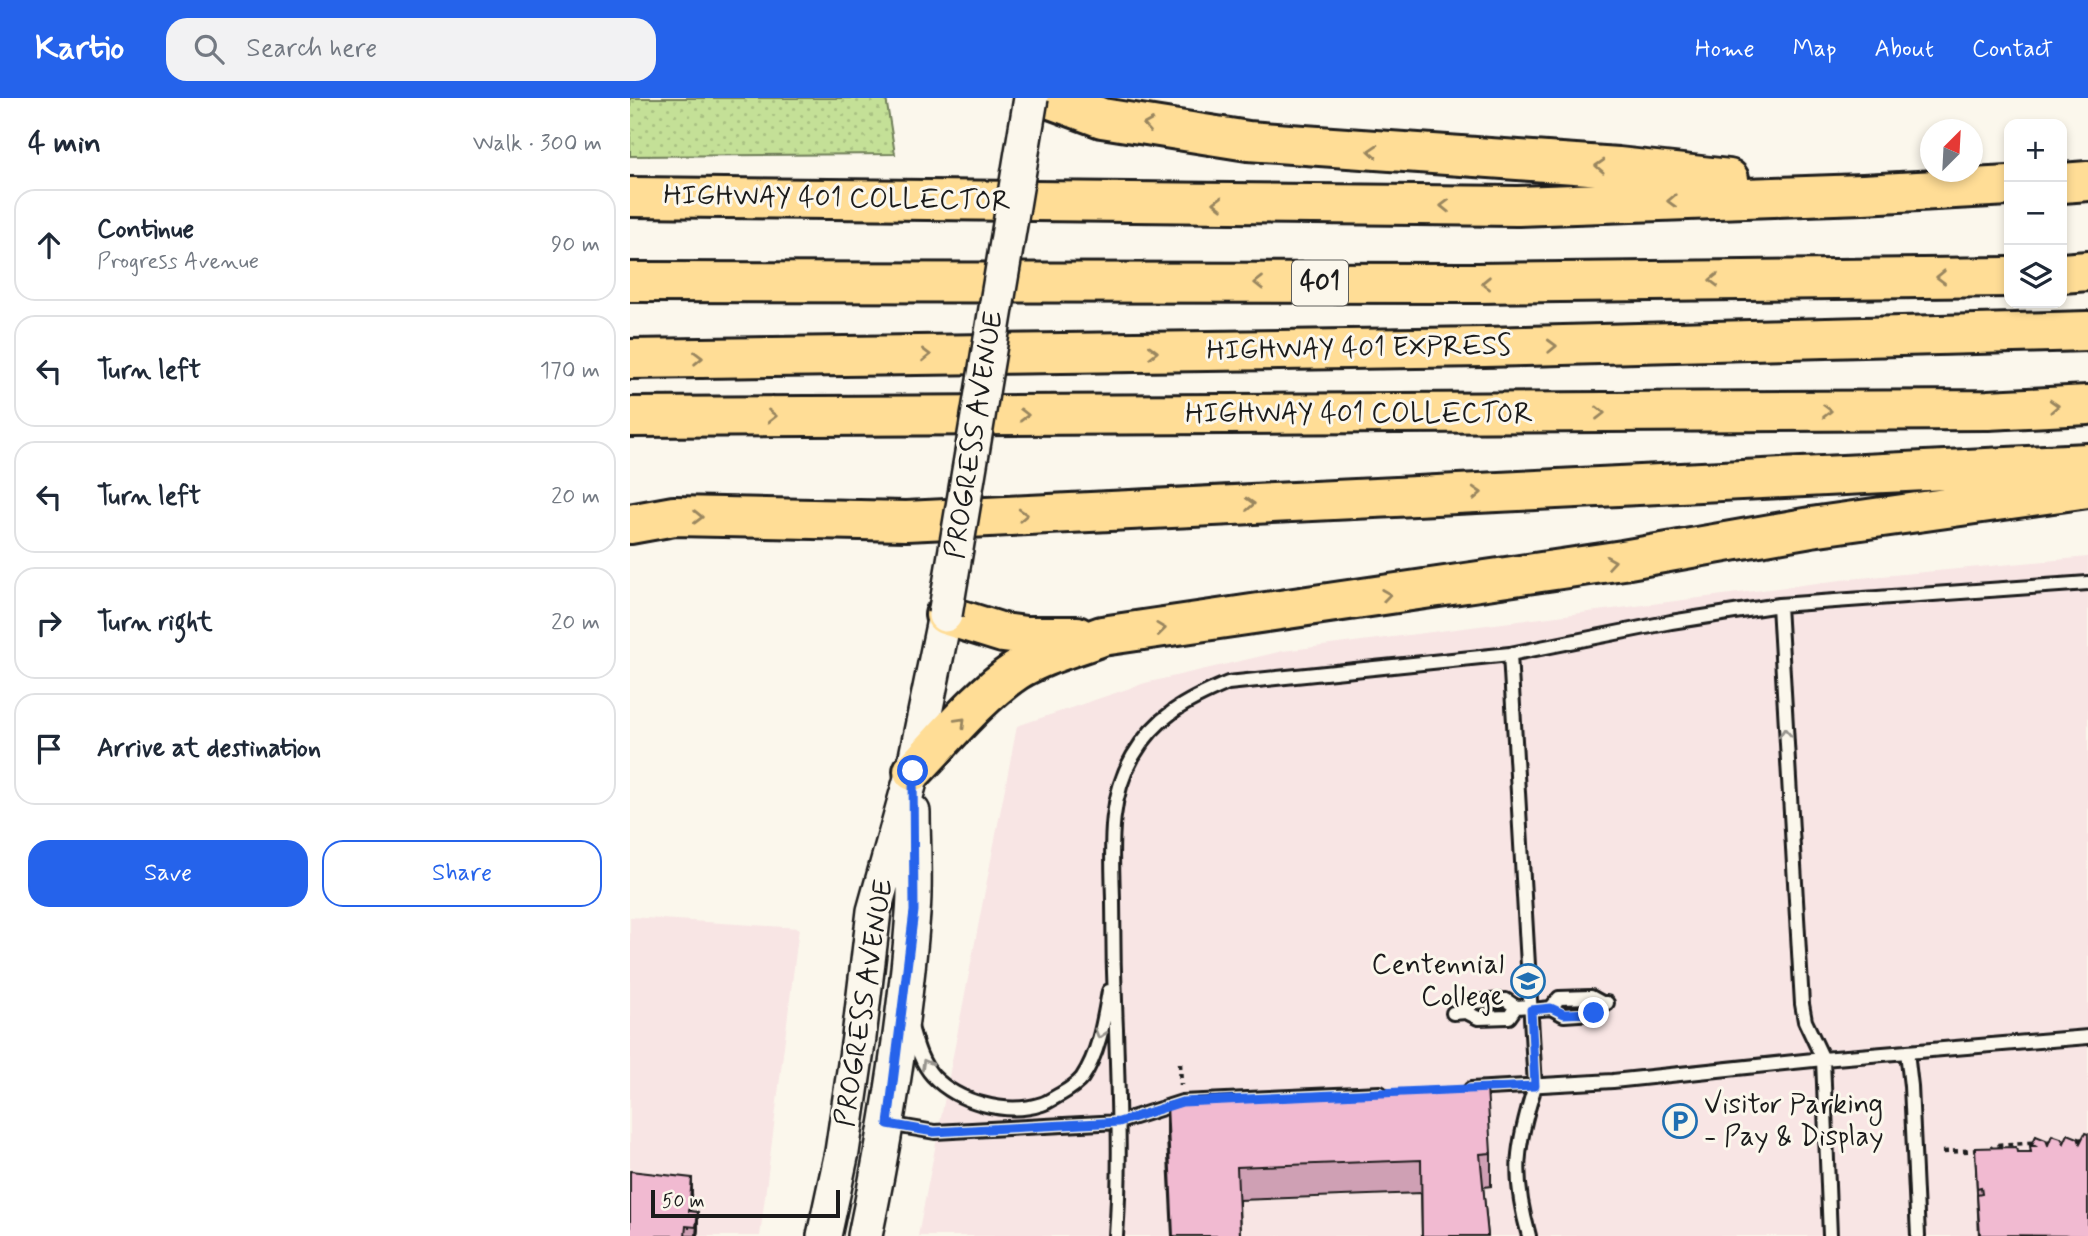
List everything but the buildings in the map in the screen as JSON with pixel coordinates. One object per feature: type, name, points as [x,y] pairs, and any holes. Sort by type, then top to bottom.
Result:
[{"type":"highway","points":[[1048,98],[1102,118],[1248,141],[1618,167],[1863,194]]},
{"type":"highway","points":[[2067,183],[2088,181]]},
{"type":"highway","name":"HIGHWAY 401 COLLECTOR","points":[[630,197],[1518,206],[2004,186]]},
{"type":"highway","points":[[2067,273],[2088,271]]},
{"type":"highway","name":"401","points":[[630,282],[1477,283],[2004,277]]},
{"type":"highway","name":"HIGHWAY 401 EXPRESS","points":[[630,359],[1485,347],[2088,331]]},
{"type":"highway","name":"HIGHWAY 401 COLLECTOR","points":[[630,417],[1960,410],[2088,405]]},
{"type":"highway","points":[[630,524],[674,516],[905,521],[2088,463]]},
{"type":"highway","points":[[945,615],[1003,634],[1102,636],[1623,560],[1811,527],[2088,488]]},
{"type":"highway","points":[[913,771],[995,687],[1016,671],[1037,660],[1102,636]]},
{"type":"main road","name":"PROGRESS AVENUE","points":[[824,1236],[851,1094],[874,911],[913,771],[945,615],[1031,98]]},
{"type":"main road","name":"PROGRESS AVENUE","points":[[864,1236],[888,1124],[914,911],[913,771]]},
{"type":"main road","points":[[851,1094],[888,1124]]},
{"type":"lane","points":[[1116,1236],[1119,1122],[1111,829],[1118,793],[1133,756],[1156,725],[1188,700],[1228,683],[1510,654],[1671,622],[1779,605],[2088,583]]},
{"type":"lane","points":[[1779,605],[1802,1004],[1805,1021],[1823,1059],[1830,1236]]},
{"type":"lane","points":[[1510,654],[1535,1086],[1521,1131],[1516,1173],[1522,1213],[1529,1236]]},
{"type":"lane","points":[[905,994],[919,1052],[930,1074],[943,1086],[982,1104],[1010,1108],[1042,1104],[1081,1079],[1093,1056],[1104,1020],[1113,967]]},
{"type":"lane","points":[[1459,1012],[1478,1018],[1509,1017],[1516,1007],[1551,1008],[1564,1014],[1594,1013],[1605,1003]]},
{"type":"lane","points":[[1458,1089],[1612,1081],[1823,1059],[2088,1037]]},
{"type":"lane","points":[[1907,1052],[1918,1236]]},
{"type":"lane","points":[[888,1124],[934,1132],[1119,1122],[1182,1102],[1389,1093]]},
{"type":"path","points":[[1181,1063],[1181,1085]]},
{"type":"path","points":[[1942,1152],[1992,1150],[1996,1144],[2088,1139]]},
{"type":"shaded area","name":"Centennial College","points":[[2088,557],[2088,1236],[918,1236],[1017,726],[1145,683],[1283,651],[1849,579]]},
{"type":"shaded area","points":[[630,917],[799,928],[760,1236],[630,1236]]},
{"type":"green space","points":[[630,98],[886,98],[895,154],[630,156]]},
{"type":"place","name":"Centennial College","points":[[1528,981]]},
{"type":"place","name":"Visitor Parking - Pay & Display","points":[[1680,1121]]},
{"type":"route","points":[[913,771],[914,911],[888,1124],[934,1132],[1119,1122],[1182,1102],[1535,1086],[1531,1010],[1551,1008],[1564,1014],[1594,1013]]}]
